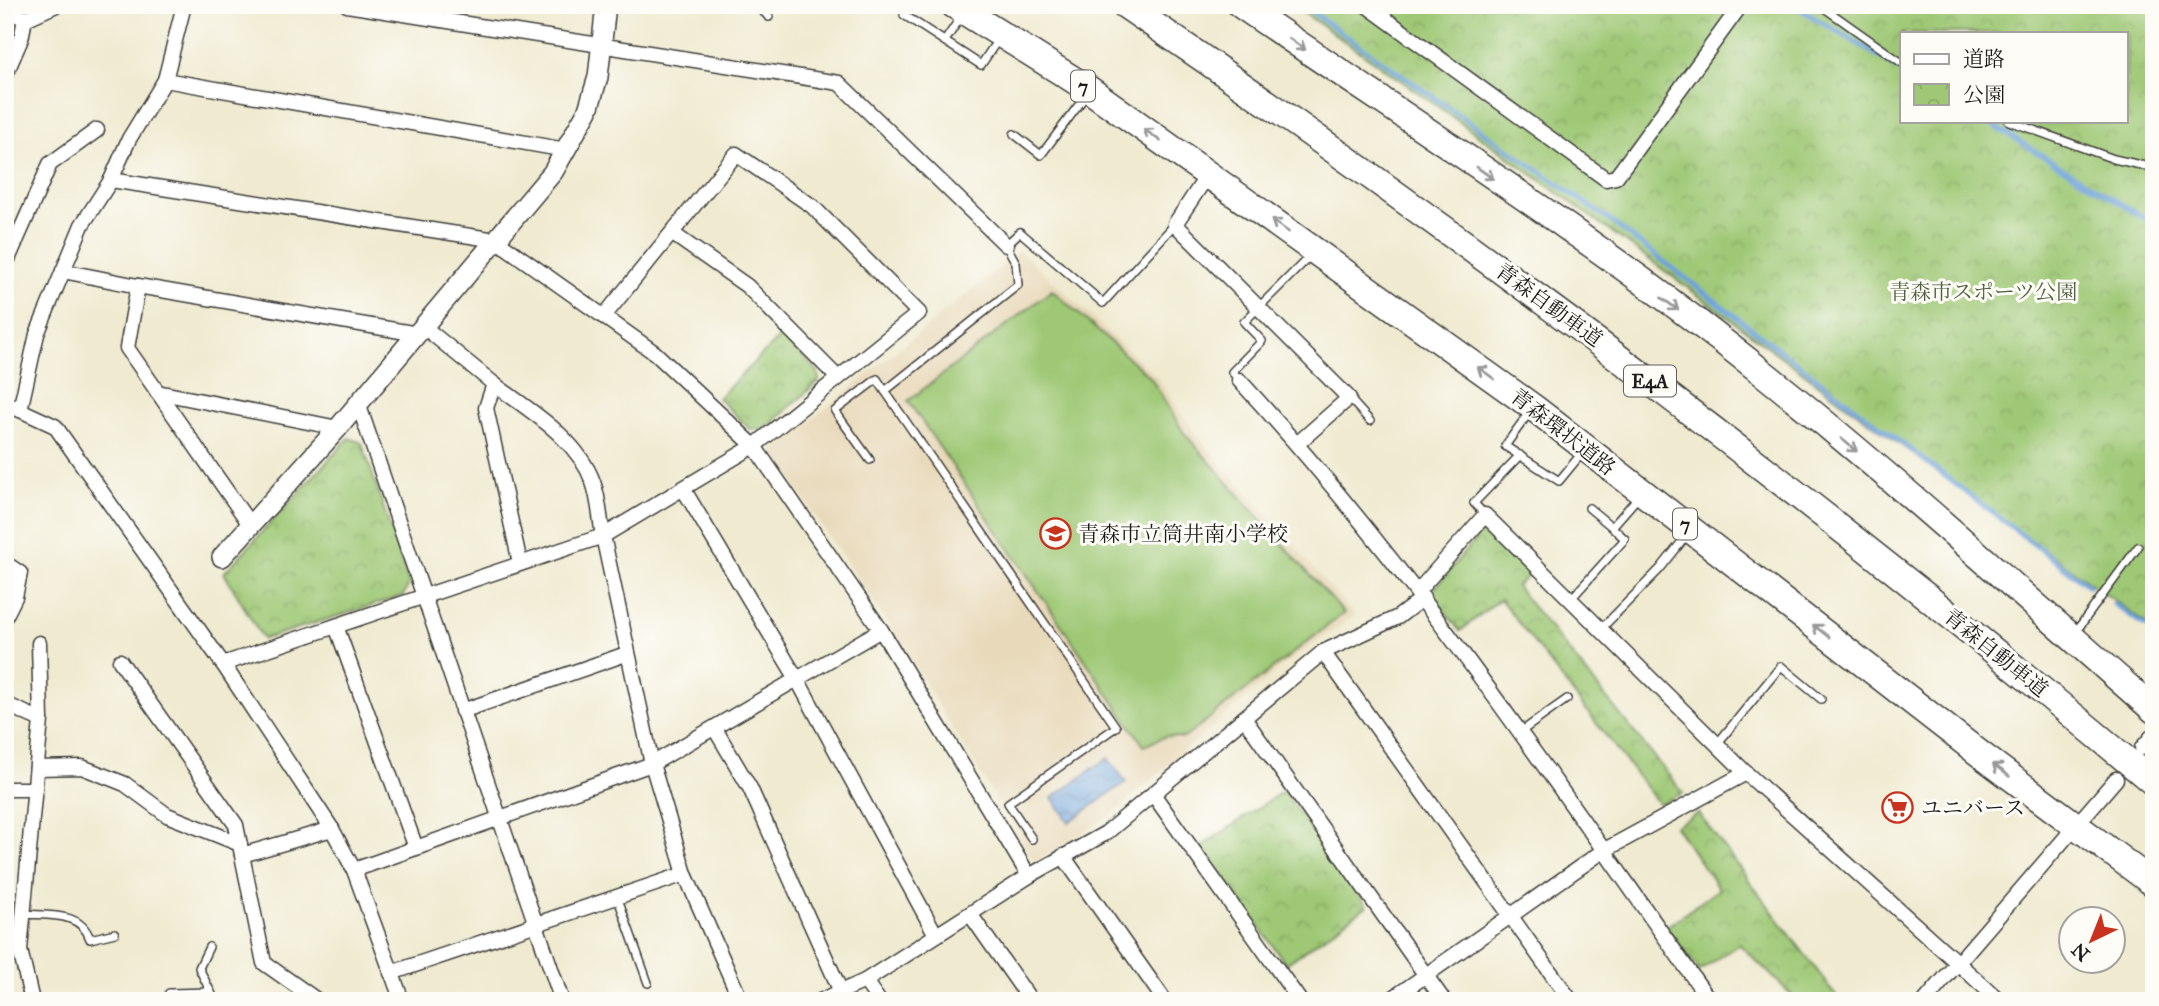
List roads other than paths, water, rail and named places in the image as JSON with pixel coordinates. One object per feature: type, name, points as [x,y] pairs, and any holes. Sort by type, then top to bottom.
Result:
[{"type":"highway","name":"青森自動車道","points":[[1125,5],[1406,201],[1658,387],[1900,575],[2154,783]]},
{"type":"highway","points":[[1241,5],[1596,249],[1761,371],[1890,479],[2154,710]]},
{"type":"highway","name":"青森環状道路","points":[[959,8],[1090,90],[1534,408],[2154,884]]},
{"type":"street","points":[[25,19],[56,5]]},
{"type":"street","points":[[20,410],[37,334],[82,225],[111,180],[129,139],[165,80],[184,5]]},
{"type":"street","points":[[347,5],[839,83],[1006,245]]},
{"type":"street","points":[[222,557],[338,428],[553,172],[589,110],[598,77],[606,5]]},
{"type":"street","points":[[1366,5],[1606,179],[1616,177],[1741,5]]},
{"type":"street","points":[[5,9],[25,19]]},
{"type":"street","points":[[5,76],[21,39],[25,19]]},
{"type":"street","points":[[165,80],[566,150]]},
{"type":"street","points":[[5,266],[50,164],[97,130]]},
{"type":"street","points":[[223,664],[603,536],[754,446],[919,313],[812,206],[736,154],[604,316]]},
{"type":"street","points":[[1207,176],[1175,224],[1349,398],[1298,443]]},
{"type":"street","points":[[111,180],[496,240],[655,353],[754,446],[881,630],[1029,876]]},
{"type":"street","points":[[673,234],[747,286],[838,378]]},
{"type":"street","points":[[63,271],[138,286],[421,330],[563,436],[581,459],[594,483],[626,654],[652,764],[685,874],[741,1001]]},
{"type":"street","points":[[138,286],[127,348],[251,526]]},
{"type":"street","points":[[1239,380],[1298,443],[1421,595],[1710,1001]]},
{"type":"street","points":[[494,384],[486,408],[520,563]]},
{"type":"street","points":[[157,392],[338,428]]},
{"type":"street","points":[[5,403],[55,426],[223,664],[332,829],[354,870],[402,1001]]},
{"type":"street","points":[[358,403],[498,820],[537,922],[562,1001]]},
{"type":"street","points":[[684,490],[797,679],[936,935]]},
{"type":"street","points":[[820,1001],[866,981],[1029,876],[1106,834],[1323,652],[1398,617],[1421,595],[1485,515],[1746,773],[2000,1001]]},
{"type":"street","points":[[5,564],[20,573],[15,597],[5,617]]},
{"type":"street","points":[[337,626],[416,848]]},
{"type":"street","points":[[354,870],[652,764],[881,630]]},
{"type":"street","points":[[32,1001],[20,950],[41,720],[39,643]]},
{"type":"street","points":[[1323,652],[1571,1001]]},
{"type":"street","points":[[461,711],[626,654]]},
{"type":"street","points":[[120,661],[236,825],[264,963],[318,1001]]},
{"type":"street","points":[[5,704],[41,720]]},
{"type":"street","points":[[1244,718],[1444,1001]]},
{"type":"street","points":[[715,729],[750,788],[841,992]]},
{"type":"street","points":[[2142,748],[2154,734]]},
{"type":"street","points":[[37,768],[82,767],[125,784],[167,815],[241,849],[332,829]]},
{"type":"street","points":[[1389,1001],[1603,851],[1746,773]]},
{"type":"street","points":[[1925,1001],[2116,779]]},
{"type":"street","points":[[5,789],[35,789]]},
{"type":"street","points":[[1153,794],[1300,1001]]},
{"type":"street","points":[[1063,856],[1165,1001]]},
{"type":"street","points":[[391,974],[537,922],[685,874]]},
{"type":"street","points":[[970,914],[1031,1001]]},
{"type":"street","points":[[866,981],[879,1001]]},
{"type":"lane","points":[[756,5],[769,17]]},
{"type":"lane","points":[[911,5],[904,15],[981,65],[1001,35]]},
{"type":"lane","points":[[1820,5],[1900,62]]},
{"type":"lane","points":[[945,41],[959,8]]},
{"type":"lane","points":[[1014,134],[1041,155],[1090,90]]},
{"type":"lane","points":[[2012,122],[2114,159],[2154,168]]},
{"type":"lane","points":[[885,391],[1018,285],[1016,263],[1006,245],[1020,232],[1103,303],[1175,224]]},
{"type":"lane","points":[[1239,380],[1232,372],[1262,341],[1244,322],[1315,251]]},
{"type":"lane","points":[[870,460],[835,411],[877,379],[1116,727],[1008,803],[1032,839]]},
{"type":"lane","points":[[1349,398],[1370,421]]},
{"type":"lane","points":[[1534,408],[1505,446],[1559,481],[1585,449]]},
{"type":"lane","points":[[1485,515],[1474,503],[1520,455]]},
{"type":"lane","points":[[1612,527],[1642,493]]},
{"type":"lane","points":[[1571,599],[1625,539],[1589,508]]},
{"type":"lane","points":[[1601,629],[1660,569],[1691,528]]},
{"type":"lane","points":[[2072,638],[2138,547]]},
{"type":"lane","points":[[1717,744],[1781,666],[1821,699]]},
{"type":"lane","points":[[1519,733],[1567,699]]},
{"type":"lane","points":[[617,896],[648,983]]},
{"type":"lane","points":[[23,914],[70,917],[87,929],[90,939],[115,933]]},
{"type":"lane","points":[[209,947],[199,968],[215,1001]]},
{"type":"lane","points":[[169,993],[211,992]]},
{"type":"water","points":[[1108,758],[1126,782],[1069,822],[1052,798]]},
{"type":"waterway","points":[[1302,5],[1608,219],[2089,586]]},
{"type":"waterway","points":[[1793,5],[1900,69]]},
{"type":"waterway","points":[[1988,122],[2154,224]]},
{"type":"waterway","points":[[2114,604],[2154,632]]},
{"type":"place","name":"青森市立筒井南小学校","points":[[1055,534]]},
{"type":"place","name":"ユニバース","points":[[1898,808]]},
{"type":"park label","name":"青森市スポーツ公園","points":[[1983,292]]}]
